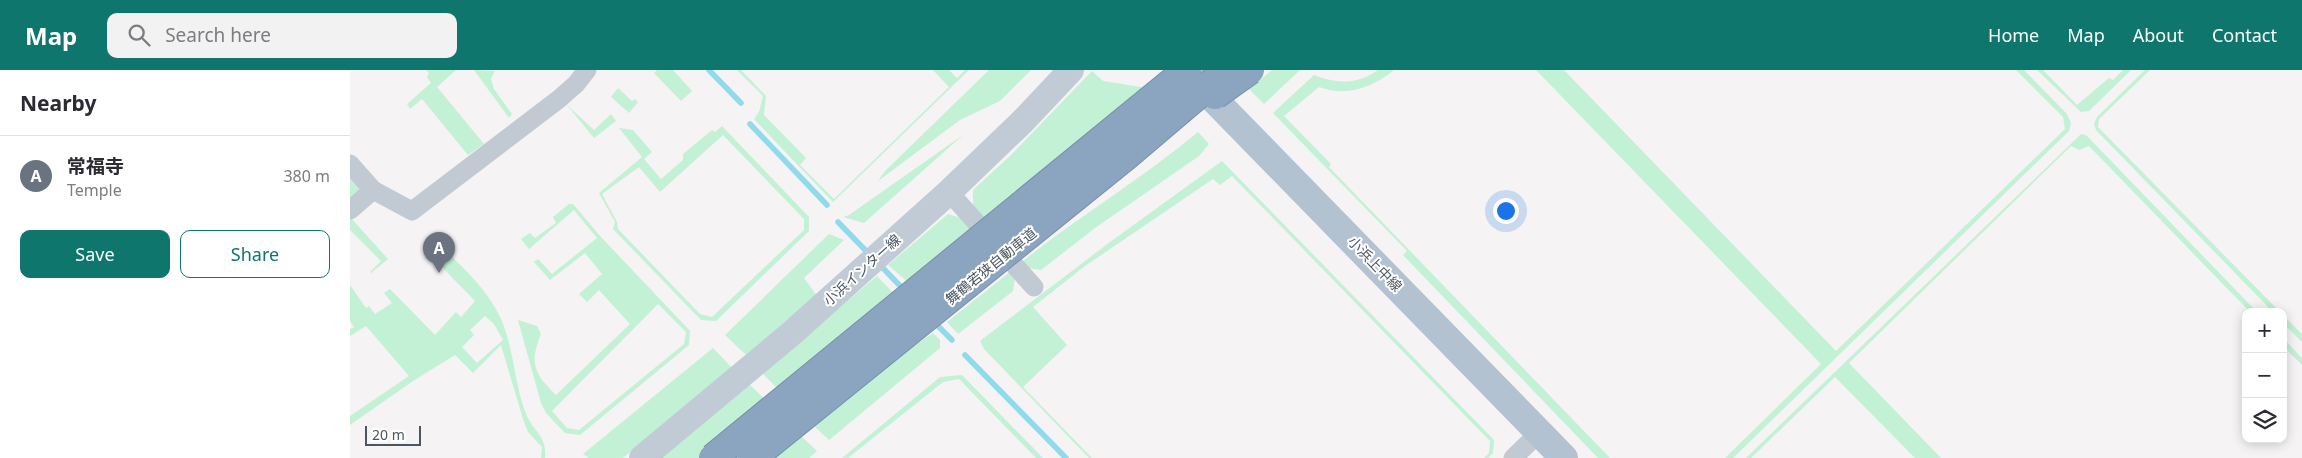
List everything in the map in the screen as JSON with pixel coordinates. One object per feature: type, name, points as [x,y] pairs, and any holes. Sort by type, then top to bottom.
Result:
[{"type":"highway","name":"舞鶴若狭自動車道","points":[[714,458],[1186,70]]},
{"type":"highway","name":"舞鶴若狭自動車道","points":[[752,458],[1127,155],[1227,70]]},
{"type":"highway","points":[[1127,155],[1250,70]]},
{"type":"main road","name":"小浜インター線","points":[[642,458],[792,333],[949,192],[1022,122],[1071,70]]},
{"type":"main road","name":"小浜上中線","points":[[1186,70],[1564,458]]},
{"type":"street","points":[[350,164],[373,190],[412,211],[559,99],[576,84],[587,70]]},
{"type":"street","points":[[350,210],[373,190]]},
{"type":"street","points":[[949,192],[1034,287]]},
{"type":"street","points":[[1514,458],[1539,433]]},
{"type":"green space","points":[[426,70],[456,70],[437,87],[484,144],[468,155],[422,99],[410,109],[407,104],[431,83],[427,77],[429,73]]},
{"type":"green space","points":[[474,70],[495,71],[491,79],[494,89],[512,114],[509,118]]},
{"type":"green space","points":[[657,70],[673,70],[692,91],[681,101],[654,73]]},
{"type":"green space","points":[[737,70],[741,70],[766,96],[764,115],[806,158],[800,165],[834,199],[949,87],[933,70],[949,70],[957,78],[965,70],[969,70],[833,202],[754,119],[759,112],[763,96]]},
{"type":"green space","points":[[989,70],[1031,70],[1000,101],[960,120],[878,181],[884,172]]},
{"type":"green space","points":[[1272,70],[1300,70],[1264,104],[1249,89]]},
{"type":"green space","points":[[1378,70],[1394,70],[1377,82],[1358,89],[1339,91],[1319,87],[1284,116],[1331,164],[1329,167],[1610,458],[1598,458],[1403,255],[1407,251],[1273,113],[1314,75],[1346,82],[1370,75]]},
{"type":"green space","points":[[1536,70],[1564,70],[1836,351],[2065,129],[2063,117],[2016,70],[2024,70],[2067,114],[2071,123],[2069,131],[1733,458],[1725,458],[1821,364]]},
{"type":"green space","points":[[2037,70],[2043,70],[2077,105],[2109,78],[2113,80],[2123,70],[2131,70],[2089,111],[2081,112]]},
{"type":"green space","points":[[2145,70],[2150,70],[2099,119],[2098,127],[2276,308],[2269,308],[2096,130],[2094,124],[2097,117]]},
{"type":"green space","points":[[1092,71],[1103,81],[1147,88],[985,222],[973,209],[973,190],[1011,155]]},
{"type":"green space","points":[[618,88],[632,101],[635,99],[638,102],[629,113],[611,97]]},
{"type":"green space","points":[[567,105],[594,130],[611,114],[616,121],[594,138]]},
{"type":"green space","points":[[722,126],[809,217],[809,231],[716,321],[701,320],[613,229],[615,222],[599,193],[642,157],[619,128],[633,130],[652,152],[644,159],[661,179],[683,160],[683,154],[712,130],[715,132]],"holes":[[[723,135],[804,219],[804,230],[712,317],[700,314],[618,229],[617,222],[602,194],[639,167],[660,192]]]},
{"type":"green space","points":[[1198,132],[1209,144],[1199,156],[1095,228],[1041,270],[1028,268],[1023,261],[1066,228],[1155,166]]},
{"type":"green space","points":[[2081,134],[2086,135],[2253,308],[2246,308],[2089,146],[2079,150],[2071,146],[1849,363],[1941,458],[1915,458],[1835,377],[1751,458],[1746,458]]},
{"type":"green space","points":[[963,135],[864,223],[843,217],[849,215]]},
{"type":"green space","points":[[1222,161],[1494,440],[1493,453],[1488,458],[1484,458],[1489,453],[1490,441],[1232,176],[1220,185],[1213,179],[1085,266],[1033,307],[1067,345],[1023,387],[1092,458],[1089,458],[984,349],[980,341],[1110,242]]},
{"type":"green space","points":[[350,172],[364,188],[350,205]]},
{"type":"green space","points":[[569,204],[573,204],[601,237],[690,331],[689,345],[580,435],[565,433],[546,413],[541,403],[518,320],[537,326],[541,334],[535,353],[536,368],[538,374],[556,395],[630,324],[599,290],[587,302],[579,294],[602,274],[585,253],[550,280],[534,262],[538,259],[552,274],[597,238],[574,210],[529,249],[521,239],[530,233],[535,238],[556,223],[553,217]],"holes":[[[658,304],[686,332],[684,344],[579,430],[567,428],[552,411]]]},
{"type":"green space","points":[[948,214],[964,219],[975,231],[909,283],[888,265]]},
{"type":"green space","points":[[350,217],[388,259],[371,273],[381,261],[350,230]]},
{"type":"green space","points":[[829,234],[844,240],[804,278],[817,296],[746,355],[725,335]]},
{"type":"green space","points":[[449,254],[478,283],[500,317],[508,340],[522,402],[529,420],[542,439],[545,458],[541,458],[542,447],[528,432],[524,422],[501,345],[473,373],[455,355],[413,381],[350,425],[350,416],[409,376],[366,326],[350,336],[350,329],[354,327],[350,321],[350,285],[366,308],[369,306],[375,314],[392,303],[384,293],[390,289],[435,335],[456,312],[461,317],[475,301],[439,264]],"holes":[[[485,316],[494,324],[503,340],[477,363],[462,347],[474,335],[470,330]]]},
{"type":"green space","points":[[1010,272],[1015,279],[1013,291],[958,334],[947,322]]},
{"type":"green space","points":[[877,276],[895,295],[780,391],[762,373]]},
{"type":"green space","points":[[2287,319],[2302,334],[2302,342],[2287,327]]},
{"type":"green space","points":[[933,333],[940,340],[940,348],[829,440],[814,426],[911,348]]},
{"type":"green space","points":[[2287,342],[2302,358],[2302,365],[2287,350]]},
{"type":"green space","points":[[713,348],[732,368],[623,458],[589,458],[583,454]]},
{"type":"green space","points":[[962,375],[1043,458],[1036,458],[959,379],[943,382],[848,458],[842,458],[940,377]]},
{"type":"green space","points":[[749,384],[768,402],[699,458],[660,458]]},
{"type":"green space","points":[[801,436],[817,451],[809,458],[774,458]]},
{"type":"waterway","points":[[709,70],[741,103]]},
{"type":"waterway","points":[[750,124],[827,205]]},
{"type":"waterway","points":[[838,222],[870,255]]},
{"type":"waterway","points":[[879,264],[905,291]]},
{"type":"waterway","points":[[934,322],[952,340]]},
{"type":"waterway","points":[[965,355],[1066,458]]},
{"type":"place","name":"常福寺","points":[[439,273]]}]
